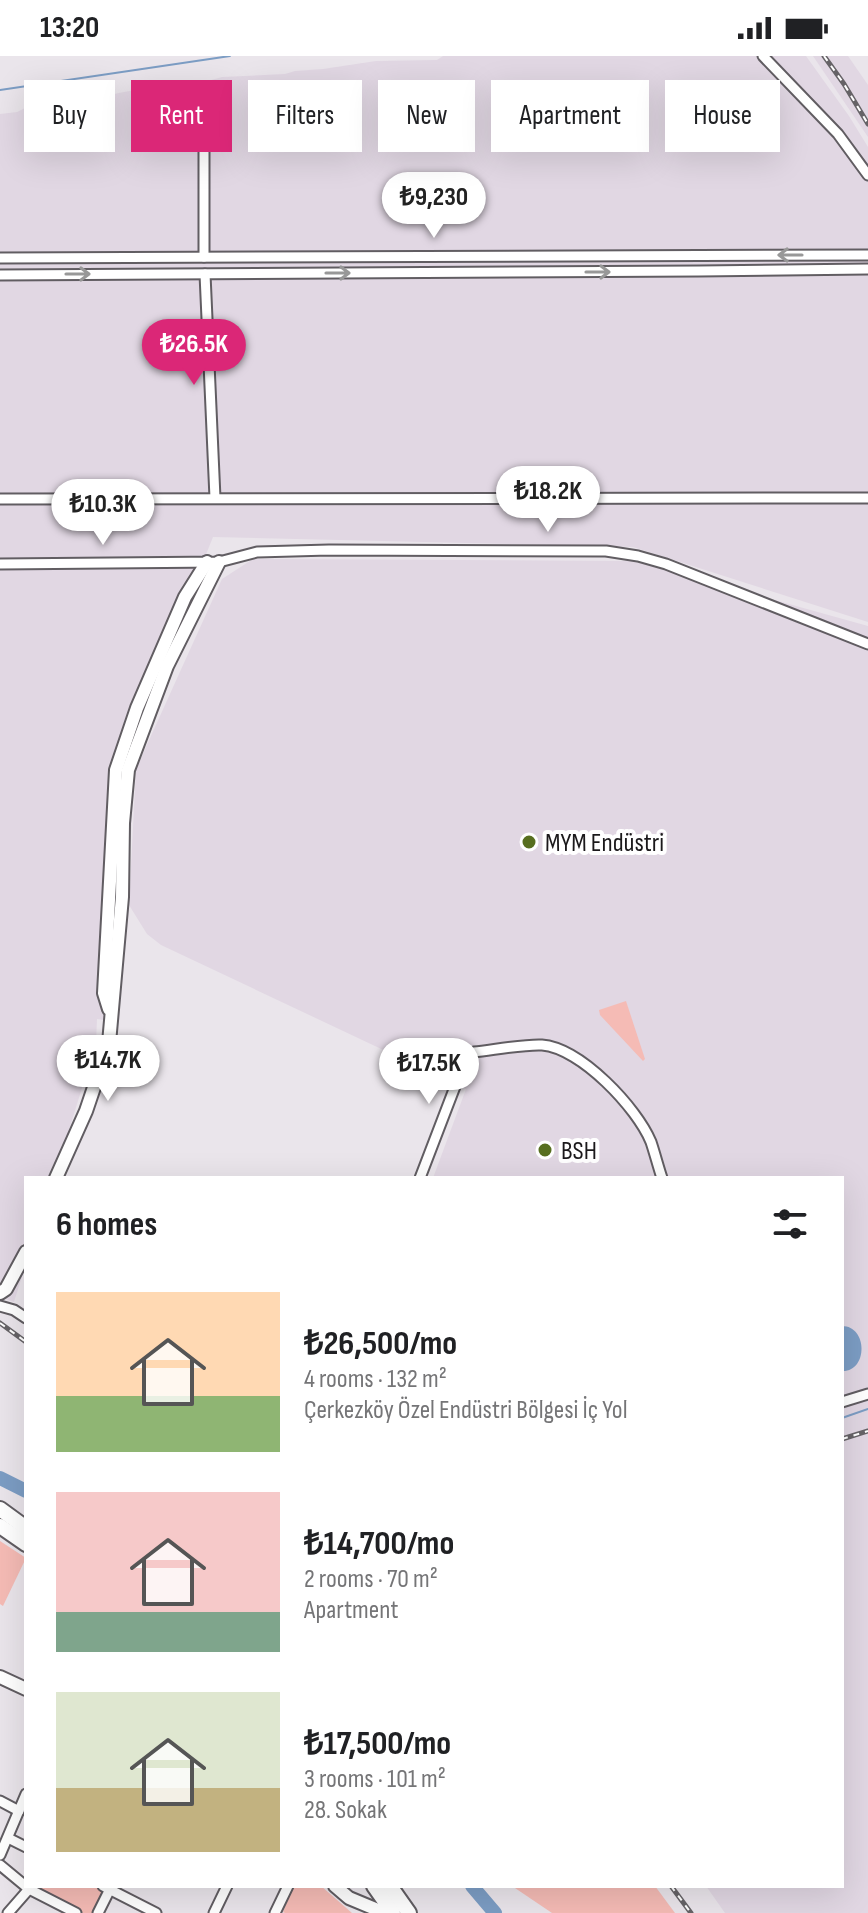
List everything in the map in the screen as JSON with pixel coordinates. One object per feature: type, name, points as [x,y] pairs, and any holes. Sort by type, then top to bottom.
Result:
[{"type":"main road","points":[[0,1509],[24,1527]]},
{"type":"main road","points":[[0,1526],[24,1543]]},
{"type":"main road","points":[[375,1888],[393,1913]]},
{"type":"main road","points":[[391,1888],[409,1913]]},
{"type":"street","points":[[763,56],[838,134],[868,175]]},
{"type":"street","points":[[204,152],[204,257]]},
{"type":"street","points":[[0,258],[868,255]]},
{"type":"street","points":[[0,275],[868,269]]},
{"type":"street","points":[[205,274],[215,498]]},
{"type":"street","points":[[0,499],[868,498]]},
{"type":"street","points":[[0,564],[213,562],[257,552],[329,550],[606,551],[666,564],[868,644]]},
{"type":"street","points":[[57,1176],[86,1111],[109,1043],[122,897],[123,823],[128,770],[167,666],[213,562]]},
{"type":"street","points":[[421,1176],[461,1071],[474,1052],[542,1045],[559,1049],[582,1062],[611,1086],[640,1122],[661,1176]]},
{"type":"street","points":[[0,1293],[6,1289],[24,1256]]},
{"type":"street","points":[[0,1306],[24,1317]]},
{"type":"street","points":[[844,1401],[868,1394]]},
{"type":"street","points":[[0,1677],[24,1688]]},
{"type":"street","points":[[0,1855],[24,1799]]},
{"type":"street","points":[[0,1801],[19,1811]]},
{"type":"street","points":[[8,1838],[24,1846]]},
{"type":"street","points":[[0,1865],[24,1885]]},
{"type":"street","points":[[98,1913],[106,1888],[156,1913]]},
{"type":"street","points":[[214,1913],[226,1888]]},
{"type":"street","points":[[275,1913],[287,1888]]},
{"type":"street","points":[[337,1888],[349,1898],[385,1913]]},
{"type":"street","points":[[8,1913],[29,1889],[76,1913]]},
{"type":"shaded area","points":[[443,56],[806,56],[868,147],[868,622],[633,547],[213,537],[153,686],[135,770],[119,1022],[97,1019],[96,1043],[55,1176],[24,1176],[24,1270],[14,1302],[0,1297],[0,114],[24,108],[24,152],[115,152],[115,94],[131,91],[131,152],[232,152],[232,80],[211,80],[285,74],[376,61],[437,60]]},
{"type":"shaded area","points":[[813,56],[848,56],[868,85],[868,137]]},
{"type":"shaded area","points":[[253,559],[634,561],[868,626],[868,1913],[725,1913],[707,1888],[844,1888],[844,1176],[434,1176],[466,1089],[161,945],[147,934],[129,905],[136,769],[222,579]]},
{"type":"shaded area","points":[[626,1001],[645,1059],[643,1061],[600,1015],[599,1010]]},
{"type":"shaded area","points":[[0,1541],[24,1557],[24,1562],[3,1606],[0,1604]]},
{"type":"shaded area","points":[[32,1888],[107,1890],[96,1913],[83,1913]]},
{"type":"shaded area","points":[[292,1888],[323,1888],[352,1913],[285,1913]]},
{"type":"shaded area","points":[[515,1888],[656,1888],[675,1913],[552,1913]]},
{"type":"water","points":[[844,1326],[857,1333],[862,1349],[857,1364],[844,1371]]},
{"type":"waterway","points":[[0,90],[230,56]]},
{"type":"waterway","points":[[844,1417],[868,1409]]},
{"type":"waterway","points":[[0,1478],[24,1490]]},
{"type":"waterway","points":[[474,1888],[495,1913]]},
{"type":"railway","points":[[824,56],[868,124]]},
{"type":"railway","points":[[0,1323],[24,1341]]},
{"type":"railway","points":[[844,1438],[868,1431]]},
{"type":"railway","points":[[672,1888],[691,1913]]},
{"type":"place","name":"MYM Endüstri","points":[[529,842]]},
{"type":"place","name":"BSH","points":[[545,1150]]}]
